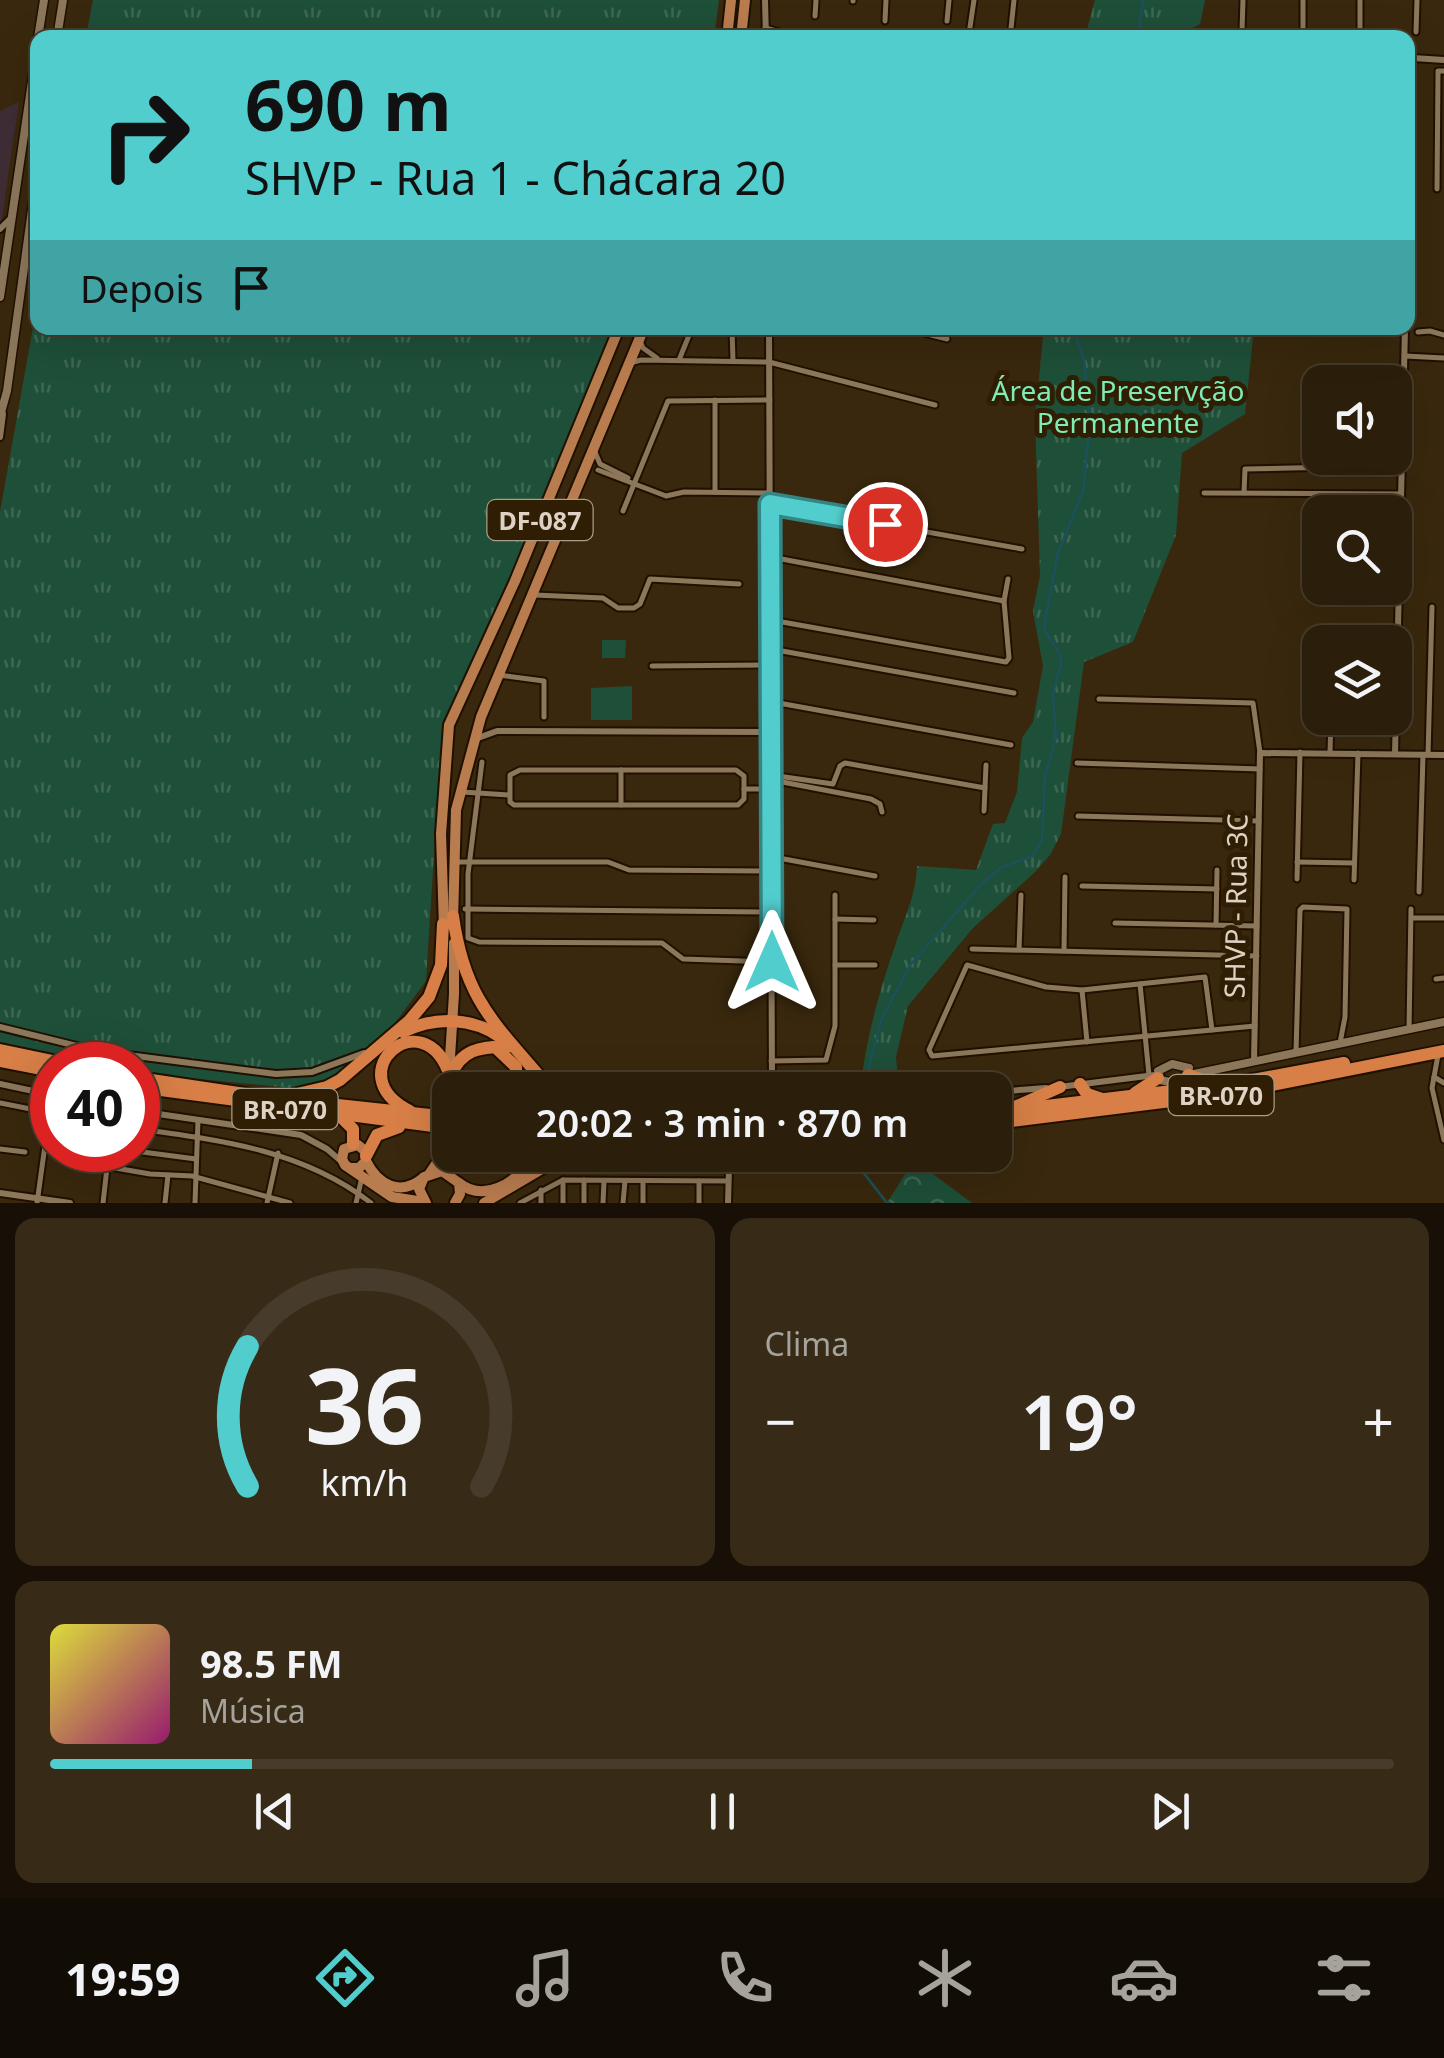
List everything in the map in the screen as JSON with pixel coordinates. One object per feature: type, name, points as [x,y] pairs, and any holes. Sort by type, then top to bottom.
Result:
[{"type":"highway","points":[[457,915],[464,968],[473,992],[535,1072]]},
{"type":"highway","points":[[273,1098],[327,1087],[409,1021],[429,997],[457,915]]},
{"type":"highway","points":[[375,1049],[412,1028],[453,1020],[483,1027],[513,1046]]},
{"type":"highway","points":[[424,1120],[394,1102],[382,1084],[381,1069],[386,1056],[410,1041],[434,1048],[449,1072]]},
{"type":"highway","points":[[452,1072],[472,1049],[513,1046]]},
{"type":"highway","points":[[495,1048],[516,1072]]},
{"type":"highway","name":"BR-070","points":[[1012,1114],[1224,1085],[1442,1048]]},
{"type":"highway","name":"BR-070","points":[[1012,1115],[1226,1094],[1442,1048]]},
{"type":"highway","points":[[0,1050],[30,1056]]},
{"type":"highway","points":[[0,1061],[30,1067]]},
{"type":"highway","points":[[1189,1073],[1224,1085]]},
{"type":"highway","points":[[1080,1084],[1087,1094],[1097,1098],[1119,1099],[1146,1088],[1154,1076]]},
{"type":"highway","name":"BR-070","points":[[160,1081],[360,1107],[432,1122]]},
{"type":"highway","points":[[360,1107],[374,1099],[382,1084]]},
{"type":"highway","points":[[1012,1109],[1060,1087]]},
{"type":"highway","name":"BR-070","points":[[160,1090],[341,1116],[432,1119]]},
{"type":"highway","points":[[341,1116],[353,1129],[348,1147]]},
{"type":"highway","points":[[366,1158],[370,1143],[383,1130],[424,1120]]},
{"type":"main road","points":[[39,30],[44,0]]},
{"type":"main road","points":[[58,30],[63,0]]},
{"type":"main road","points":[[728,30],[731,0]]},
{"type":"main road","points":[[742,30],[744,0]]},
{"type":"main road","points":[[0,297],[30,107]]},
{"type":"main road","points":[[24,126],[30,119]]},
{"type":"main road","points":[[0,416],[30,220]]},
{"type":"main road","name":"DF-087","points":[[457,915],[441,834],[450,722],[616,335]]},
{"type":"main road","name":"DF-087","points":[[450,1072],[460,791],[498,675],[641,335]]},
{"type":"main road","points":[[458,710],[470,708],[481,718]]},
{"type":"main road","points":[[449,738],[461,748],[476,741]]},
{"type":"main road","points":[[1189,1073],[1172,1064],[1154,1076],[1175,1083],[1189,1073],[1205,1069],[1296,1052],[1341,1039],[1444,1022]]},
{"type":"main road","points":[[425,1203],[392,1197],[348,1167],[342,1159],[348,1147],[362,1147],[372,1172],[391,1187],[406,1188],[442,1171],[469,1192],[489,1192],[519,1172]]},
{"type":"main road","points":[[348,1167],[359,1168],[366,1158]]},
{"type":"main road","name":"DF-087","points":[[427,1175],[432,1168]]},
{"type":"main road","name":"DF-087","points":[[454,1172],[458,1181]]},
{"type":"main road","points":[[484,1203],[535,1172]]},
{"type":"main road","points":[[425,1203],[420,1190],[427,1175]]},
{"type":"main road","points":[[455,1203],[460,1194],[458,1181]]},
{"type":"street","points":[[766,0],[765,28],[773,30]]},
{"type":"street","points":[[815,16],[816,0]]},
{"type":"street","points":[[885,21],[886,0]]},
{"type":"street","points":[[948,21],[949,0]]},
{"type":"street","points":[[970,30],[974,0]]},
{"type":"street","points":[[1011,30],[1014,0]]},
{"type":"street","points":[[1242,30],[1243,0]]},
{"type":"street","points":[[1303,0],[1303,30]]},
{"type":"street","points":[[1360,0],[1360,30]]},
{"type":"street","points":[[1416,32],[1417,0]]},
{"type":"street","points":[[1415,56],[1442,59],[1438,189]]},
{"type":"street","points":[[0,228],[11,218]]},
{"type":"street","points":[[1418,332],[1444,335]]},
{"type":"street","points":[[641,360],[646,350],[643,335]]},
{"type":"street","points":[[679,360],[689,335]]},
{"type":"street","points":[[732,335],[733,360]]},
{"type":"street","points":[[769,335],[772,1072]]},
{"type":"street","points":[[931,335],[947,339]]},
{"type":"street","points":[[1404,365],[1405,335]]},
{"type":"street","points":[[646,350],[659,360]]},
{"type":"street","points":[[1405,356],[1444,358]]},
{"type":"street","points":[[628,364],[641,360],[769,362],[936,405]]},
{"type":"street","points":[[0,437],[4,394]]},
{"type":"street","points":[[715,400],[715,492]]},
{"type":"street","points":[[623,511],[668,401],[770,400]]},
{"type":"street","points":[[596,440],[599,467]]},
{"type":"street","points":[[599,467],[666,496],[684,492],[770,492]]},
{"type":"street","points":[[578,486],[599,467]]},
{"type":"street","points":[[1244,493],[1246,469],[1302,468]]},
{"type":"street","points":[[1395,754],[1400,475]]},
{"type":"street","points":[[1204,492],[1401,494]]},
{"type":"street","points":[[770,504],[1022,549]]},
{"type":"street","points":[[770,556],[1004,602]]},
{"type":"street","points":[[532,594],[603,598],[614,606],[634,608],[640,604],[650,579],[739,584]]},
{"type":"street","points":[[770,620],[1006,662],[1004,602],[1008,579]]},
{"type":"street","points":[[1418,892],[1432,607]]},
{"type":"street","points":[[771,649],[1014,693]]},
{"type":"street","points":[[652,666],[772,665]]},
{"type":"street","points":[[498,675],[544,681],[544,718]]},
{"type":"street","points":[[1099,699],[1250,702],[1256,708],[1260,753],[1444,755]]},
{"type":"street","points":[[772,702],[1011,745]]},
{"type":"street","points":[[481,718],[497,731]]},
{"type":"street","points":[[476,741],[497,731],[772,732]]},
{"type":"street","points":[[1330,735],[1330,752]]},
{"type":"street","points":[[1297,879],[1300,752]]},
{"type":"street","name":"SHVP - Rua 3C","points":[[1254,1061],[1260,753]]},
{"type":"street","points":[[1354,880],[1358,753]]},
{"type":"street","points":[[482,762],[469,862],[457,915],[466,934],[480,942],[662,943],[683,959],[772,962]]},
{"type":"street","points":[[744,790],[772,781],[833,784],[845,763],[985,788]]},
{"type":"street","points":[[1077,763],[1260,768]]},
{"type":"street","points":[[984,812],[986,765]]},
{"type":"street","points":[[621,770],[621,805]]},
{"type":"street","points":[[739,770],[744,776],[744,790],[743,800],[738,804],[519,806],[512,804],[509,795],[513,771],[739,770]]},
{"type":"street","points":[[772,781],[872,799],[880,804],[882,812]]},
{"type":"street","points":[[460,791],[509,795]]},
{"type":"street","points":[[1078,816],[1259,821]]},
{"type":"street","points":[[772,860],[875,876]]},
{"type":"street","points":[[456,861],[608,862],[629,870],[772,871]]},
{"type":"street","points":[[1297,862],[1354,863]]},
{"type":"street","points":[[1216,925],[1217,870]]},
{"type":"street","points":[[1064,951],[1065,877]]},
{"type":"street","points":[[1082,886],[1217,889]]},
{"type":"street","points":[[770,1061],[826,1060],[836,1026],[835,895]]},
{"type":"street","points":[[1019,950],[1021,895]]},
{"type":"street","points":[[1296,1052],[1302,906],[1347,908],[1341,1039]]},
{"type":"street","points":[[457,915],[494,910],[772,912]]},
{"type":"street","points":[[1410,1029],[1411,914],[1444,918]]},
{"type":"street","points":[[835,919],[874,920]]},
{"type":"street","points":[[1115,923],[1257,926]]},
{"type":"street","points":[[972,949],[1257,956]]},
{"type":"street","points":[[835,965],[875,965]]},
{"type":"street","points":[[1212,1030],[1205,978],[1082,990],[1046,986],[967,965],[929,1052],[932,1056],[952,1056],[1255,1026]]},
{"type":"street","points":[[1012,1091],[1154,1076],[1140,984]]},
{"type":"street","points":[[1082,990],[1086,1043]]},
{"type":"street","points":[[0,1027],[97,1050],[276,1074],[312,1072],[375,1049]]},
{"type":"street","points":[[1442,1048],[1432,1088],[1444,1140]]},
{"type":"street","points":[[531,1067],[538,1072]]},
{"type":"street","points":[[1434,1077],[1444,1083]]},
{"type":"street","points":[[0,1084],[30,1090]]},
{"type":"street","points":[[0,1104],[30,1109]]},
{"type":"street","points":[[160,1114],[281,1130],[312,1140],[348,1167]]},
{"type":"street","points":[[195,1203],[198,1120]]},
{"type":"street","points":[[160,1132],[278,1153],[358,1192],[371,1203]]},
{"type":"street","points":[[327,1149],[348,1147]]},
{"type":"street","points":[[0,1149],[26,1152]]},
{"type":"street","points":[[268,1201],[278,1153]]},
{"type":"street","points":[[160,1155],[196,1160]]},
{"type":"street","points":[[38,1200],[42,1172]]},
{"type":"street","points":[[102,1203],[106,1172]]},
{"type":"street","points":[[148,1172],[196,1178],[268,1201],[290,1203]]},
{"type":"street","points":[[728,1203],[729,1172]]},
{"type":"street","points":[[165,1203],[168,1175]]},
{"type":"street","points":[[356,1203],[362,1177]]},
{"type":"street","points":[[520,1203],[564,1180],[728,1181]]},
{"type":"street","points":[[563,1203],[564,1180]]},
{"type":"street","points":[[584,1180],[584,1203]]},
{"type":"street","points":[[604,1181],[604,1203]]},
{"type":"street","points":[[624,1181],[624,1203]]},
{"type":"street","points":[[644,1181],[644,1203]]},
{"type":"street","points":[[699,1181],[699,1203]]},
{"type":"street","points":[[540,1190],[540,1203]]},
{"type":"street","points":[[0,1193],[17,1199],[70,1203]]},
{"type":"shaded area","points":[[19,102],[10,162],[0,234],[0,111]]},
{"type":"green space","points":[[93,0],[719,0],[715,30],[87,30]]},
{"type":"green space","points":[[1095,0],[1205,0],[1200,24],[1189,30],[1087,30]]},
{"type":"green space","points":[[32,335],[611,335],[440,759],[426,981],[377,1047],[313,1090],[160,1075],[160,1042],[30,1042],[30,1057],[0,1051],[0,512]]},
{"type":"green space","name":"Área de Preservção Permanente","points":[[1043,335],[1253,335],[1245,414],[1182,453],[1176,535],[1133,642],[1084,662],[1061,834],[1050,855],[973,928],[908,1006],[896,1057],[897,1072],[863,1072],[874,1015],[912,896],[917,866],[976,870],[993,824],[1005,823],[1017,792],[1022,738],[1033,722],[1043,666],[1033,611],[1040,576],[1035,418]]},
{"type":"green space","points":[[602,640],[626,640],[625,658],[602,658]]},
{"type":"green space","points":[[632,686],[632,720],[591,720],[591,688]]},
{"type":"green space","points":[[906,1172],[930,1172],[972,1203],[887,1203]]},
{"type":"waterway","points":[[1139,30],[1143,0]]},
{"type":"waterway","points":[[868,1072],[882,1018],[911,964],[982,883],[1002,867],[1033,856],[1042,840],[1045,777],[1056,737],[1053,693],[1061,663],[1044,629],[1058,553],[1083,491],[1090,424],[1084,359],[1075,335]]},
{"type":"waterway","points":[[863,1172],[887,1203]]},
{"type":"route","points":[[772,962],[770,504],[885,524]]}]
